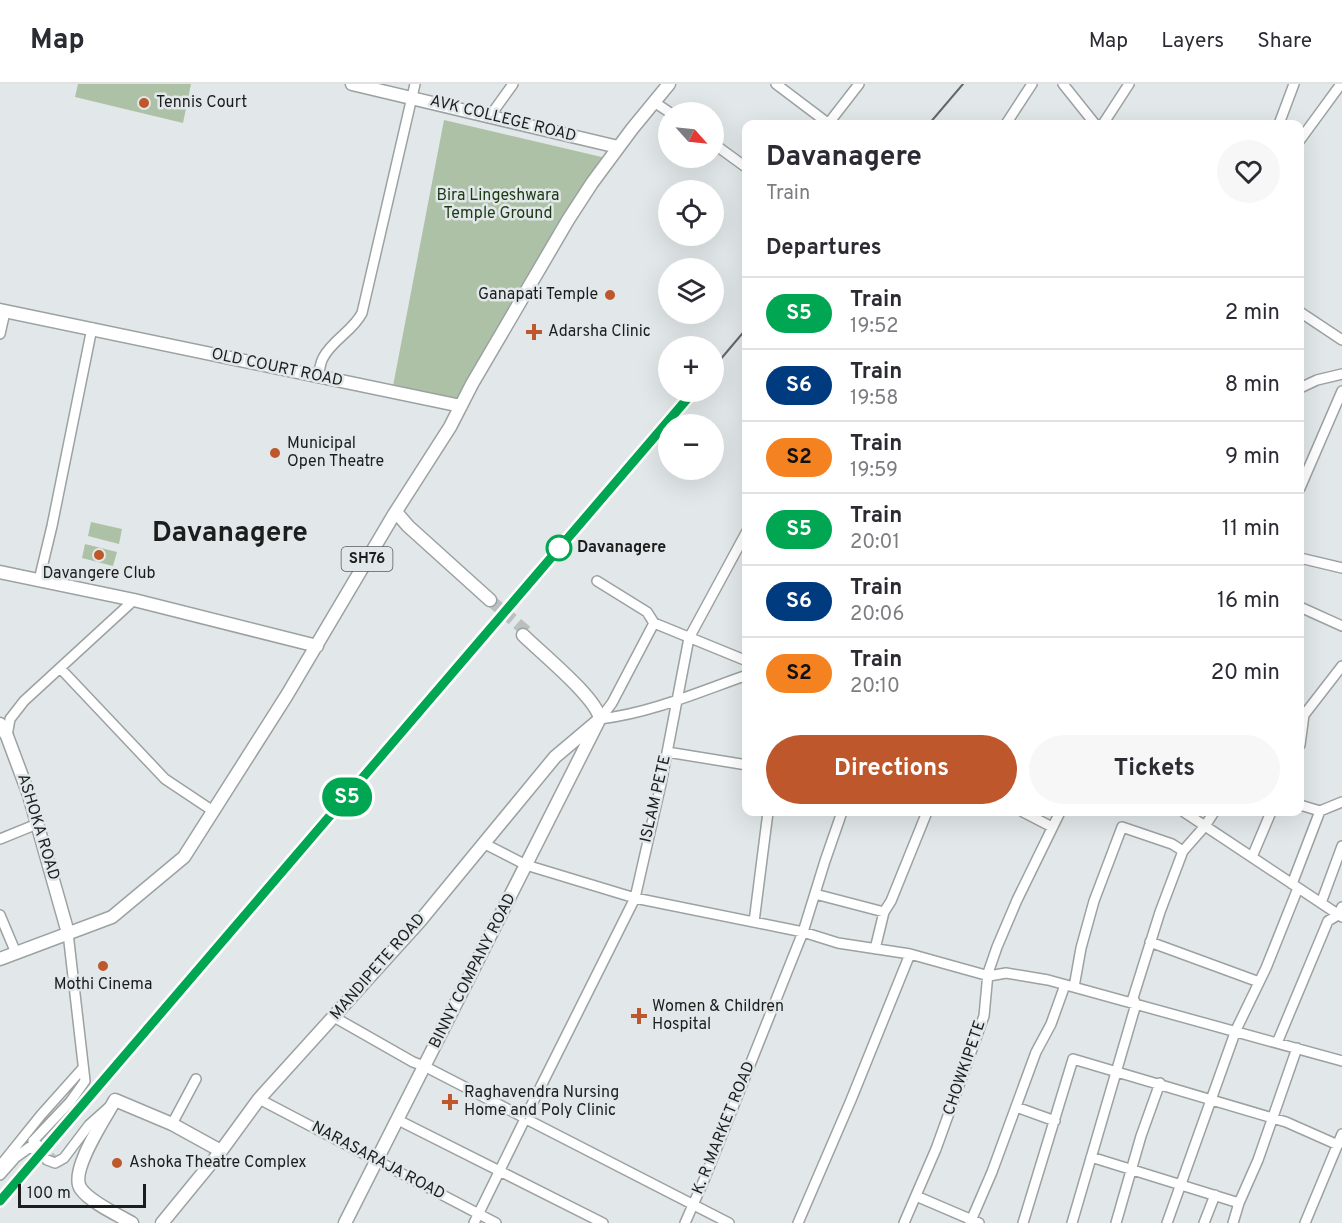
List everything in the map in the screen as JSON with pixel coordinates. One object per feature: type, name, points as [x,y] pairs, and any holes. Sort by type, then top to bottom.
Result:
[{"type":"main road","name":"AVK COLLEGE ROAD","points":[[352,84],[618,147]]},
{"type":"main road","name":"SH76","points":[[0,959],[112,917],[184,857],[316,646],[461,406],[568,220],[618,147],[669,84]]},
{"type":"main road","name":"OLD COURT ROAD","points":[[3,311],[461,406]]},
{"type":"main road","points":[[394,514],[488,602]]},
{"type":"main road","points":[[0,572],[134,600],[316,646]]},
{"type":"main road","points":[[525,634],[588,697],[602,717]]},
{"type":"main road","name":"MANDIPETE ROAD","points":[[162,1223],[259,1099],[420,921],[555,757],[602,717]]},
{"type":"main road","name":"BINNY COMPANY ROAD","points":[[345,1223],[602,717]]},
{"type":"main road","name":"ASHOKA ROAD","points":[[0,724],[7,736],[29,795],[68,933]]},
{"type":"main road","points":[[132,1223],[87,1195],[78,1186],[77,1179],[83,1158],[115,1101],[172,1124],[220,1151]]},
{"type":"street","points":[[318,377],[322,360],[327,352],[358,322],[362,314],[415,84]]},
{"type":"street","points":[[490,116],[513,84]]},
{"type":"street","points":[[776,84],[823,120]]},
{"type":"street","points":[[831,120],[859,84]]},
{"type":"street","points":[[1009,120],[1032,84]]},
{"type":"street","points":[[1063,84],[1092,120]]},
{"type":"street","points":[[1106,120],[1129,84]]},
{"type":"street","points":[[1280,120],[1294,84]]},
{"type":"street","points":[[1304,135],[1339,87]]},
{"type":"street","points":[[654,102],[658,105]]},
{"type":"street","points":[[724,151],[742,164]]},
{"type":"street","points":[[0,334],[3,311]]},
{"type":"street","points":[[1304,315],[1342,340]]},
{"type":"street","points":[[39,580],[55,515],[92,328]]},
{"type":"street","points":[[1304,385],[1342,374]]},
{"type":"street","points":[[1304,479],[1342,391]]},
{"type":"street","name":"ISLAM PETE","points":[[476,1218],[635,898],[689,638],[742,540]]},
{"type":"street","points":[[1304,559],[1342,568]]},
{"type":"street","points":[[597,581],[646,612],[654,623],[742,659]]},
{"type":"street","points":[[7,736],[10,719],[24,701],[134,600]]},
{"type":"street","points":[[1304,609],[1342,626]]},
{"type":"street","points":[[654,623],[602,717],[615,717],[677,701],[742,677]]},
{"type":"street","points":[[1304,715],[1314,699],[1342,666]]},
{"type":"street","points":[[60,668],[165,779],[213,811]]},
{"type":"street","points":[[667,752],[742,764]]},
{"type":"street","points":[[1304,806],[1320,811],[1342,802]]},
{"type":"street","points":[[1167,1223],[1210,1099],[1236,1030],[1259,982],[1320,811]]},
{"type":"street","points":[[754,922],[767,816]]},
{"type":"street","name":"K. R MARKET ROAD","points":[[684,1223],[803,932],[841,816]]},
{"type":"street","points":[[875,949],[884,912],[891,901],[925,816]]},
{"type":"street","points":[[1030,816],[1052,828]]},
{"type":"street","name":"CHOWKIPETE","points":[[904,1223],[936,1149],[984,1016],[989,976],[997,947],[1058,816]]},
{"type":"street","points":[[1190,816],[1321,903],[1341,913]]},
{"type":"street","points":[[1072,1223],[1136,1004],[1133,999],[1150,942],[1183,851],[1211,816]]},
{"type":"street","points":[[1252,858],[1269,816]]},
{"type":"street","points":[[0,839],[37,825]]},
{"type":"street","points":[[916,1196],[974,1222],[1036,1052],[1070,986],[1094,901],[1122,827],[1172,844],[1183,851]]},
{"type":"street","points":[[483,843],[526,865],[635,898],[803,932],[838,943],[910,954],[989,976],[1006,973],[1070,986],[1342,1061]]},
{"type":"street","points":[[1321,903],[1342,846]]},
{"type":"street","points":[[815,894],[884,912]]},
{"type":"street","points":[[1277,1042],[1328,921],[1341,913]]},
{"type":"street","points":[[0,915],[16,953]]},
{"type":"street","points":[[0,1175],[23,1151],[30,1147],[38,1149],[33,1141],[70,1102],[85,1081],[68,933]]},
{"type":"street","points":[[1150,942],[1259,982]]},
{"type":"street","points":[[798,1223],[910,954]]},
{"type":"street","points":[[334,1017],[413,1062],[729,1223]]},
{"type":"street","points":[[1233,1223],[1297,1048]]},
{"type":"street","points":[[1023,1223],[1073,1059],[1286,1122],[1338,1145]]},
{"type":"street","points":[[0,1166],[83,1068]]},
{"type":"street","points":[[172,1124],[196,1079]]},
{"type":"street","points":[[1116,1223],[1141,1136],[1160,1083]]},
{"type":"street","name":"NARASARAJA ROAD","points":[[259,1099],[377,1161],[476,1218],[496,1223]]},
{"type":"street","points":[[50,1159],[60,1159],[95,1116],[115,1101]]},
{"type":"street","points":[[1016,1107],[1055,1120]]},
{"type":"street","points":[[398,1120],[603,1223]]},
{"type":"street","points":[[1305,1223],[1342,1134]]},
{"type":"street","points":[[1091,1157],[1239,1203]]},
{"type":"street","points":[[1204,1223],[1215,1195]]},
{"type":"green space","name":"Tennis Court","points":[[78,84],[191,84],[183,123],[75,97]]},
{"type":"green space","name":"Bira Lingeshwara Temple Ground","points":[[444,120],[606,158],[461,401],[393,386]]},
{"type":"green space","name":"Davangere Club","points":[[91,522],[122,529],[119,544],[88,536]]},
{"type":"green space","name":"Davangere Club","points":[[85,544],[117,552],[113,566],[82,558]]},
{"type":"tunnel","points":[[490,600],[527,632]]},
{"type":"tunnel","points":[[40,1147],[53,1159]]},
{"type":"railway","points":[[932,120],[963,84]]},
{"type":"railway","points":[[724,355],[742,334]]},
{"type":"railway","points":[[0,1201],[684,402]]},
{"type":"train","name":"S5","points":[[0,1201],[684,402]]},
{"type":"place","name":"Tennis Court","points":[[144,103]]},
{"type":"place","name":"Ganapati Temple","points":[[610,295]]},
{"type":"place","name":"Adarsha Clinic","points":[[534,332]]},
{"type":"place","name":"Municipal Open Theatre","points":[[275,453]]},
{"type":"place","name":"Davanagere","points":[[559,548]]},
{"type":"place","name":"Davangere Club","points":[[99,555]]},
{"type":"place","name":"Mothi Cinema","points":[[103,966]]},
{"type":"place","name":"Women & Children Hospital","points":[[639,1016]]},
{"type":"place","name":"Raghavendra Nursing Home and Poly Clinic","points":[[450,1102]]},
{"type":"place","name":"Ashoka Theatre Complex","points":[[117,1163]]},
{"type":"district","name":"Davanagere","points":[[230,534]]}]
